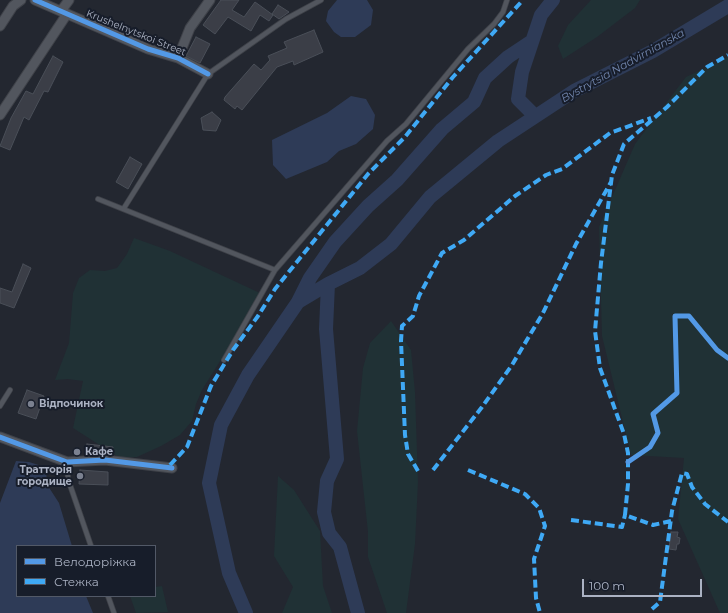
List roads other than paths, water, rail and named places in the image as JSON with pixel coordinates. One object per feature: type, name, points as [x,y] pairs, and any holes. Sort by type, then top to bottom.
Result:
[{"type":"street","points":[[0,26],[13,6],[21,0]]},
{"type":"street","name":"Krushelnytskoi Street","points":[[35,0],[148,49],[178,58],[208,74]]},
{"type":"street","points":[[0,115],[64,13],[70,0]]},
{"type":"street","points":[[178,58],[190,28],[210,0]]},
{"type":"street","points":[[0,437],[67,462],[105,460],[172,468]]},
{"type":"lane","points":[[124,208],[208,74],[286,19],[321,0]]},
{"type":"lane","points":[[224,360],[275,270],[387,141],[406,124],[468,49],[494,24],[503,12],[507,0]]},
{"type":"lane","points":[[98,199],[124,208],[275,270]]},
{"type":"lane","points":[[0,406],[10,390]]},
{"type":"lane","points":[[67,462],[68,479],[91,545]]},
{"type":"lane","points":[[108,597],[114,613]]},
{"type":"water","points":[[337,0],[367,0],[373,10],[371,25],[355,37],[341,37],[334,32],[326,21],[328,11]]},
{"type":"water","points":[[351,96],[366,99],[375,115],[373,129],[356,144],[339,151],[327,162],[286,179],[273,165],[272,140],[327,113]]},
{"type":"water","points":[[16,461],[29,462],[45,467],[48,486],[59,503],[72,545],[16,545],[16,597],[86,597],[93,613],[0,613],[0,503]]},
{"type":"waterway","points":[[535,116],[518,99],[522,72],[541,15],[553,0]]},
{"type":"waterway","name":"Bystrytsia Nadvirnianska","points":[[246,613],[229,573],[209,483],[221,425],[248,375],[298,302],[328,284],[360,268],[391,244],[430,197],[498,141],[574,91],[653,51],[728,6]]},
{"type":"waterway","points":[[298,302],[310,278],[335,242],[368,206],[397,180],[442,129],[474,102],[485,78],[508,57],[532,41]]},
{"type":"waterway","points":[[328,284],[326,329],[337,459],[327,481],[324,512],[329,533],[340,547],[358,613]]},
{"type":"place","name":"Відпочинок","points":[[31,404]]},
{"type":"place","name":"Кафе","points":[[77,452]]},
{"type":"place","name":"Тратторія городище","points":[[80,476]]}]
